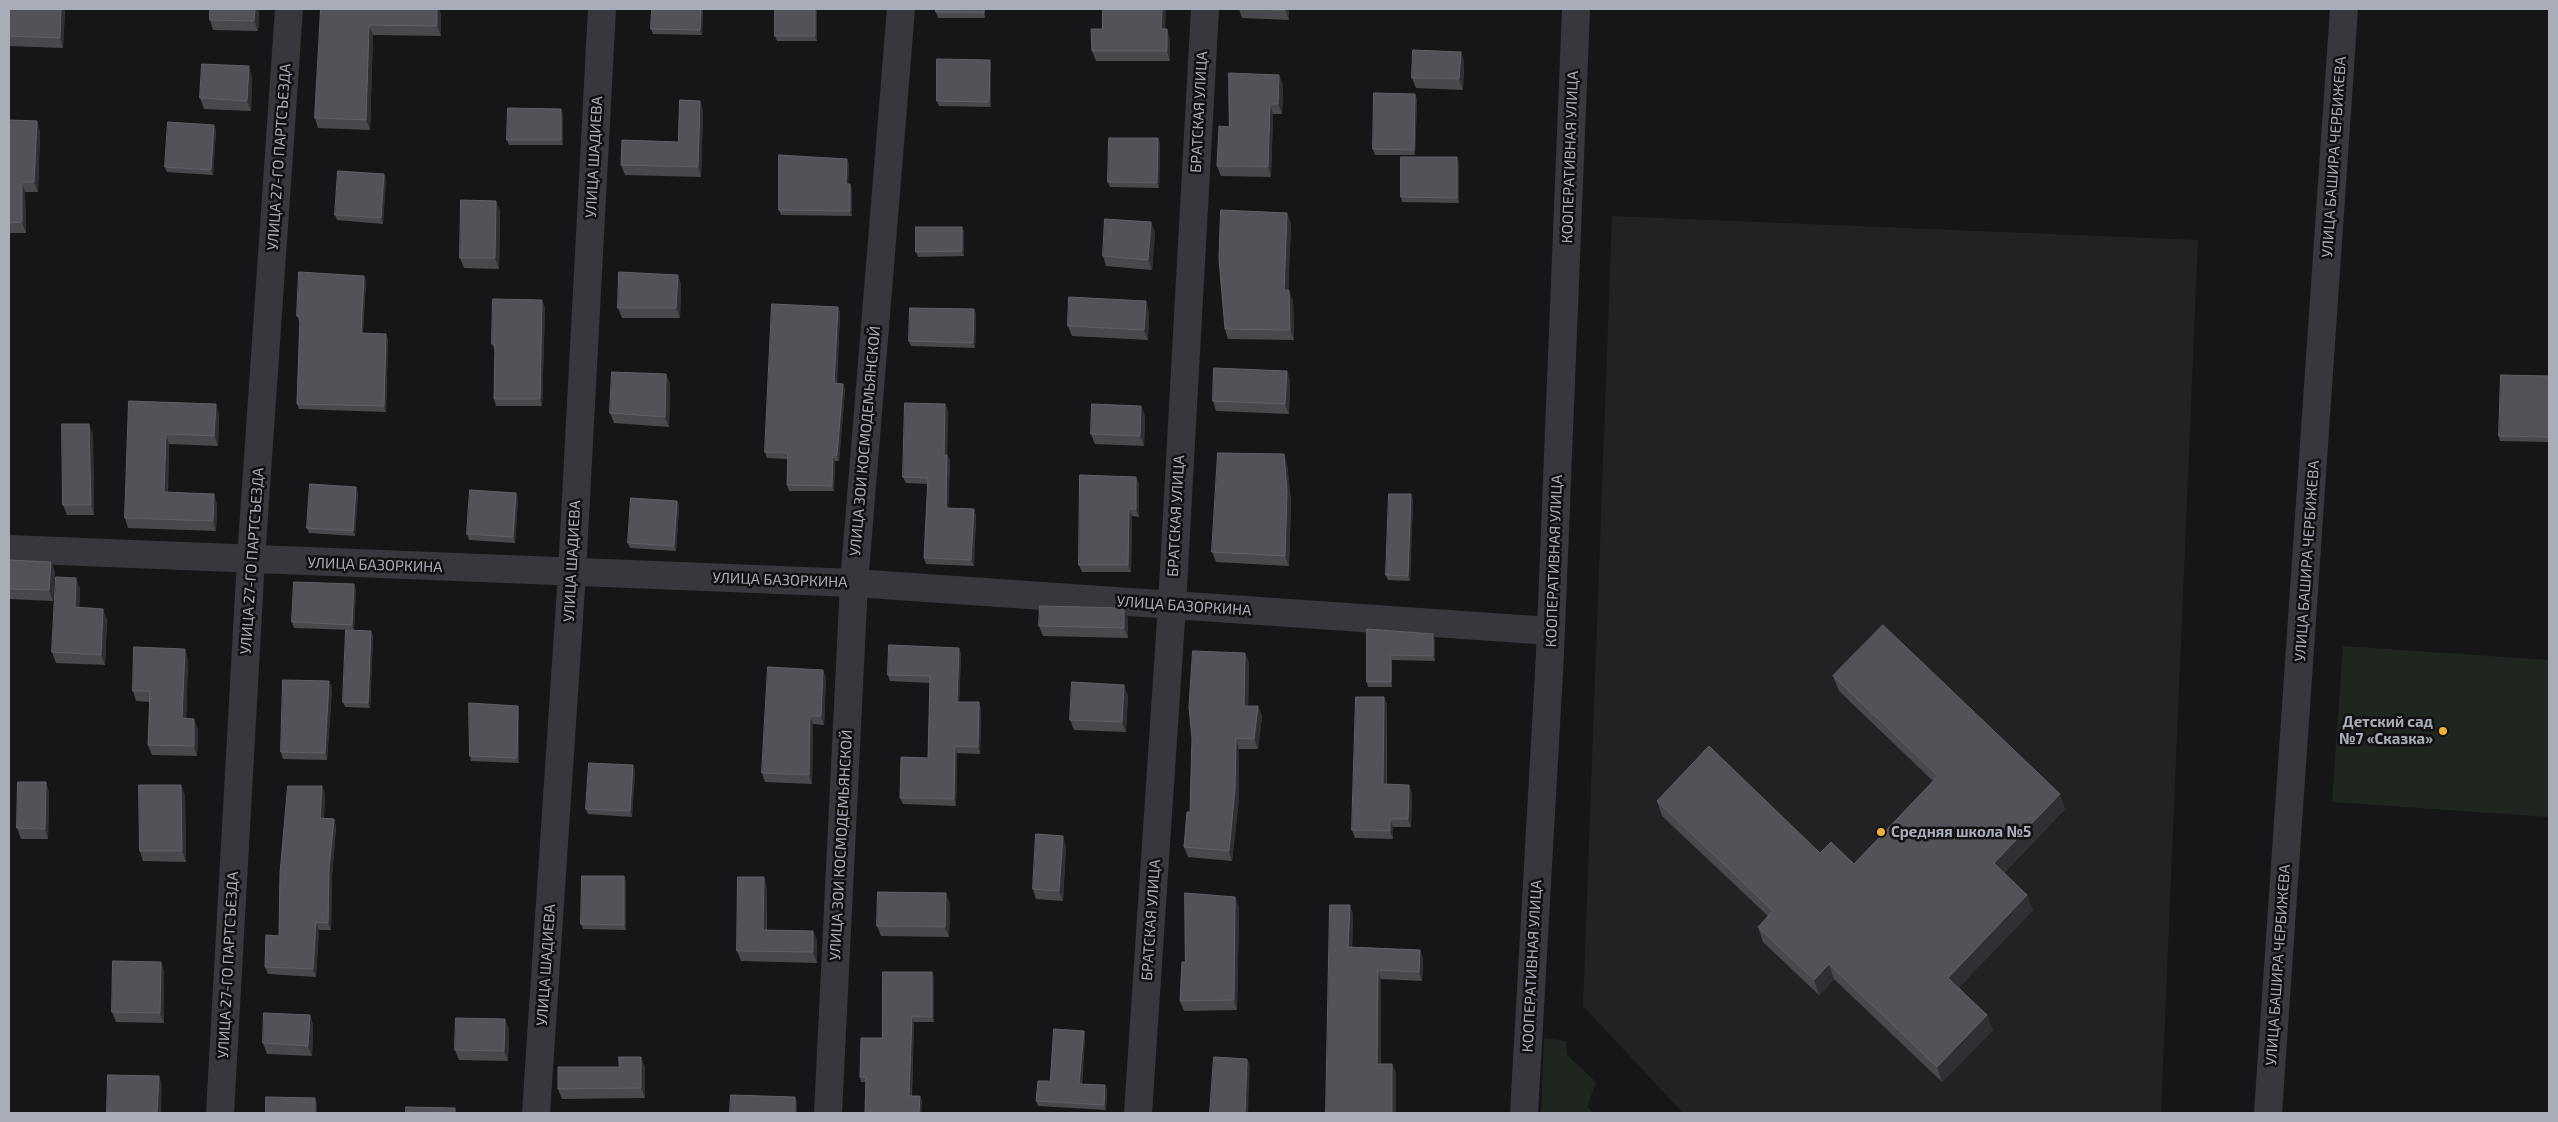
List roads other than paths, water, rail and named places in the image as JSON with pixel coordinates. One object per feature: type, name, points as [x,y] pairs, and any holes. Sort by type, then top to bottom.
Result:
[{"type":"street","name":"УЛИЦА 27-ГО ПАРТСЪЕЗДА","points":[[220,1113],[251,560],[289,9]]},
{"type":"street","name":"УЛИЦА ШАДИЕВА","points":[[536,1113],[572,573],[602,9]]},
{"type":"street","name":"УЛИЦА ЗОИ КОСМОДЕМЬЯНСКОЙ","points":[[828,1113],[854,583],[901,9]]},
{"type":"street","name":"БРАТСКАЯ УЛИЦА","points":[[1138,1113],[1172,605],[1205,9]]},
{"type":"street","name":"КООПЕРАТИВНАЯ УЛИЦА","points":[[1524,1113],[1550,654],[1576,9]]},
{"type":"street","name":"УЛИЦА БАШИРА ЧЕРБИЖЕВА","points":[[2268,1113],[2344,9]]},
{"type":"street","name":"УЛИЦА БАЗОРКИНА","points":[[9,549],[854,583],[1550,630]]},
{"type":"place","name":"Детский сад №7 «Сказка»","points":[[2443,731]]},
{"type":"place","name":"Средняя школа №5","points":[[1881,832]]}]
